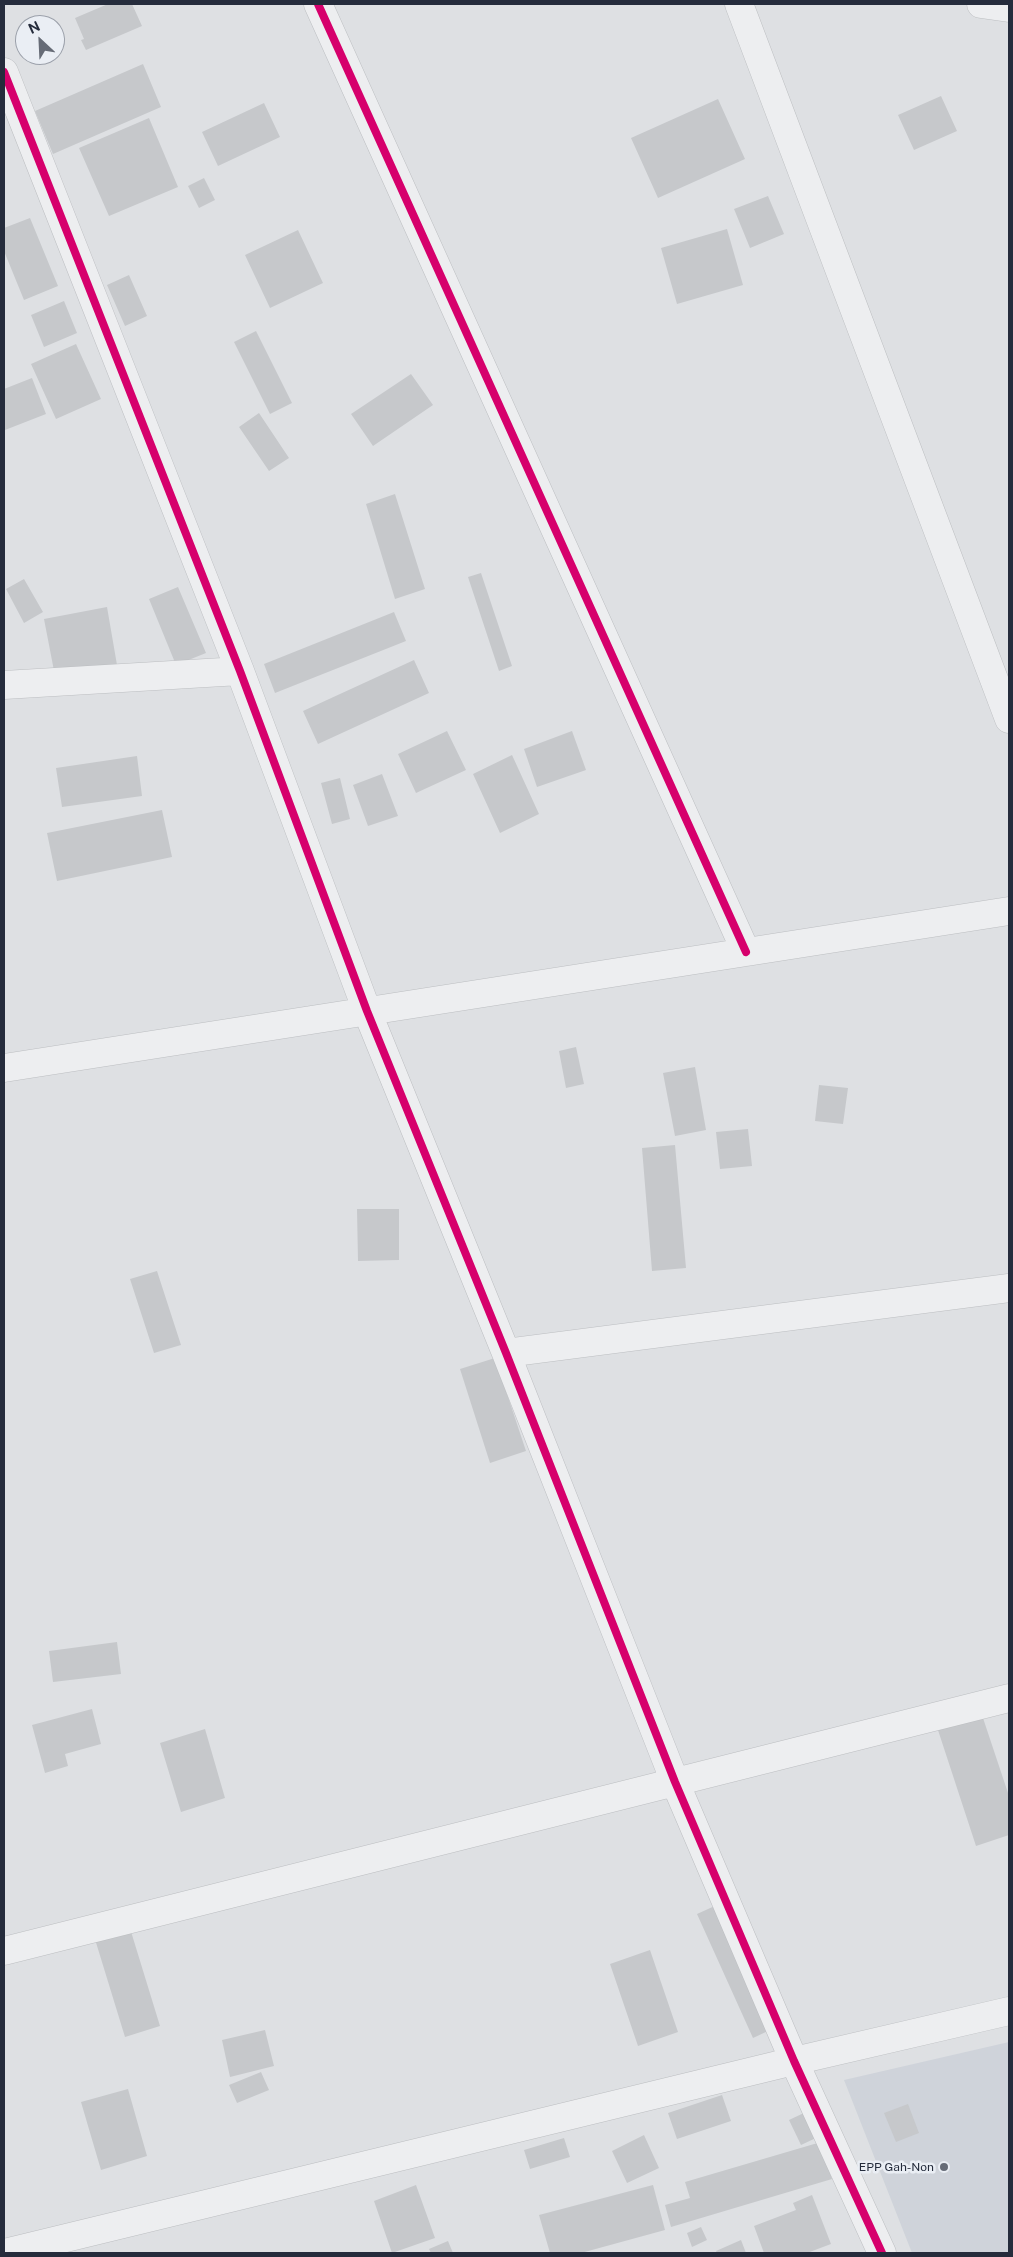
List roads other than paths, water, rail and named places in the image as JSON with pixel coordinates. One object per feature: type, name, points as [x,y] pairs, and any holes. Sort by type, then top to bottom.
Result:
[{"type":"street","points":[[318,4],[746,952]]},
{"type":"street","points":[[739,4],[1009,719]]},
{"type":"street","points":[[981,4],[1009,8]]},
{"type":"street","points":[[4,72],[240,671],[366,1012],[506,1353],[675,1782],[794,2061],[882,2253]]},
{"type":"street","points":[[4,685],[240,671]]},
{"type":"street","points":[[4,1068],[1009,911]]},
{"type":"street","points":[[506,1353],[1009,1288]]},
{"type":"street","points":[[4,1951],[1009,1698]]},
{"type":"street","points":[[4,2253],[794,2061],[1009,2011]]},
{"type":"place","name":"EPP Gah-Non","points":[[944,2167]]}]
